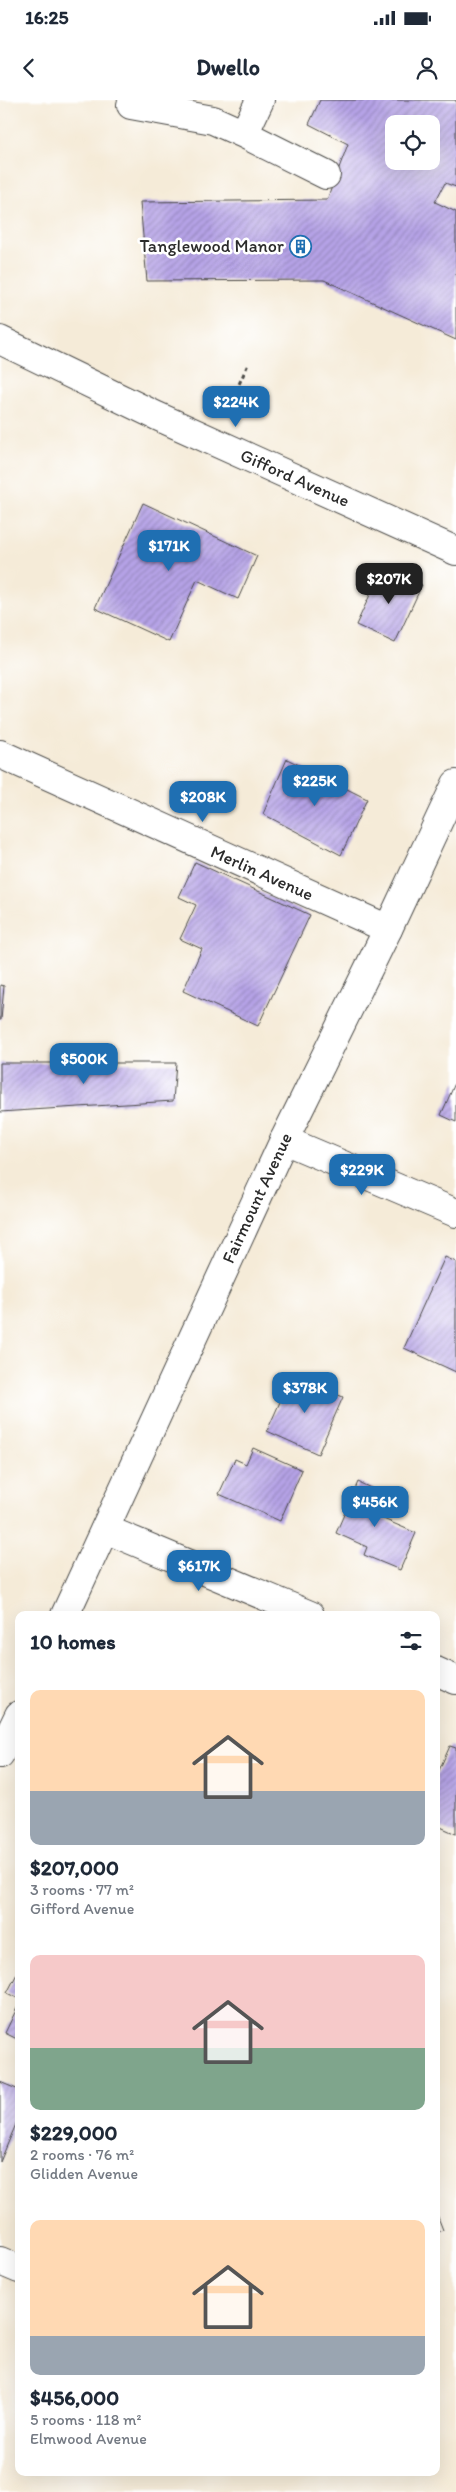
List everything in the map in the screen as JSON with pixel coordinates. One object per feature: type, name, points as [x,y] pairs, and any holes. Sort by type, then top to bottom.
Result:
[{"type":"street","points":[[244,134],[260,100]]},
{"type":"street","points":[[131,105],[213,120],[326,175]]},
{"type":"street","name":"Gifford Avenue","points":[[0,340],[213,441],[456,551]]},
{"type":"street","name":"Merlin Avenue","points":[[0,754],[388,929]]},
{"type":"street","name":"Fairmount Avenue","points":[[67,1611],[284,1140],[388,929],[456,784]]},
{"type":"street","points":[[284,1140],[456,1213]]},
{"type":"street","points":[[105,1529],[300,1611]]},
{"type":"street","points":[[440,1673],[456,1680]]},
{"type":"street","points":[[0,1754],[11,1719]]},
{"type":"street","points":[[0,2261],[15,2267]]},
{"type":"path","points":[[213,441],[249,362]]},
{"type":"building","name":"Tanglewood Manor","points":[[320,100],[456,100],[456,187],[445,183],[435,202],[456,212],[456,340],[324,280],[147,281],[140,202],[327,200],[348,144],[309,124]]},
{"type":"building","points":[[143,503],[257,556],[238,599],[197,580],[169,642],[95,608]]},
{"type":"building","points":[[383,567],[422,585],[395,643],[356,625]]},
{"type":"building","points":[[287,759],[367,799],[341,855],[263,814]]},
{"type":"building","points":[[195,862],[310,915],[258,1026],[183,991],[202,949],[180,939],[196,905],[179,897]]},
{"type":"building","points":[[0,985],[4,986],[1,1020],[0,1020]]},
{"type":"building","points":[[0,1063],[176,1063],[173,1101],[0,1112]]},
{"type":"building","points":[[456,1081],[456,1122],[441,1115]]},
{"type":"building","points":[[445,1257],[456,1262],[456,1372],[404,1348]]},
{"type":"building","points":[[292,1375],[343,1397],[318,1454],[267,1431]]},
{"type":"building","points":[[253,1448],[302,1470],[280,1521],[219,1494],[235,1459],[246,1464]]},
{"type":"building","points":[[358,1482],[390,1497],[381,1518],[416,1533],[400,1570],[364,1555],[367,1547],[336,1533]]},
{"type":"building","points":[[450,1746],[456,1748],[456,1834],[440,1827],[440,1768]]},
{"type":"building","points":[[15,1978],[15,1997],[7,1993]]},
{"type":"building","points":[[15,2012],[15,2038],[5,2033]]},
{"type":"building","points":[[0,2082],[15,2088],[15,2126],[0,2162]]},
{"type":"place","name":"Tanglewood Manor","points":[[300,246]]}]
